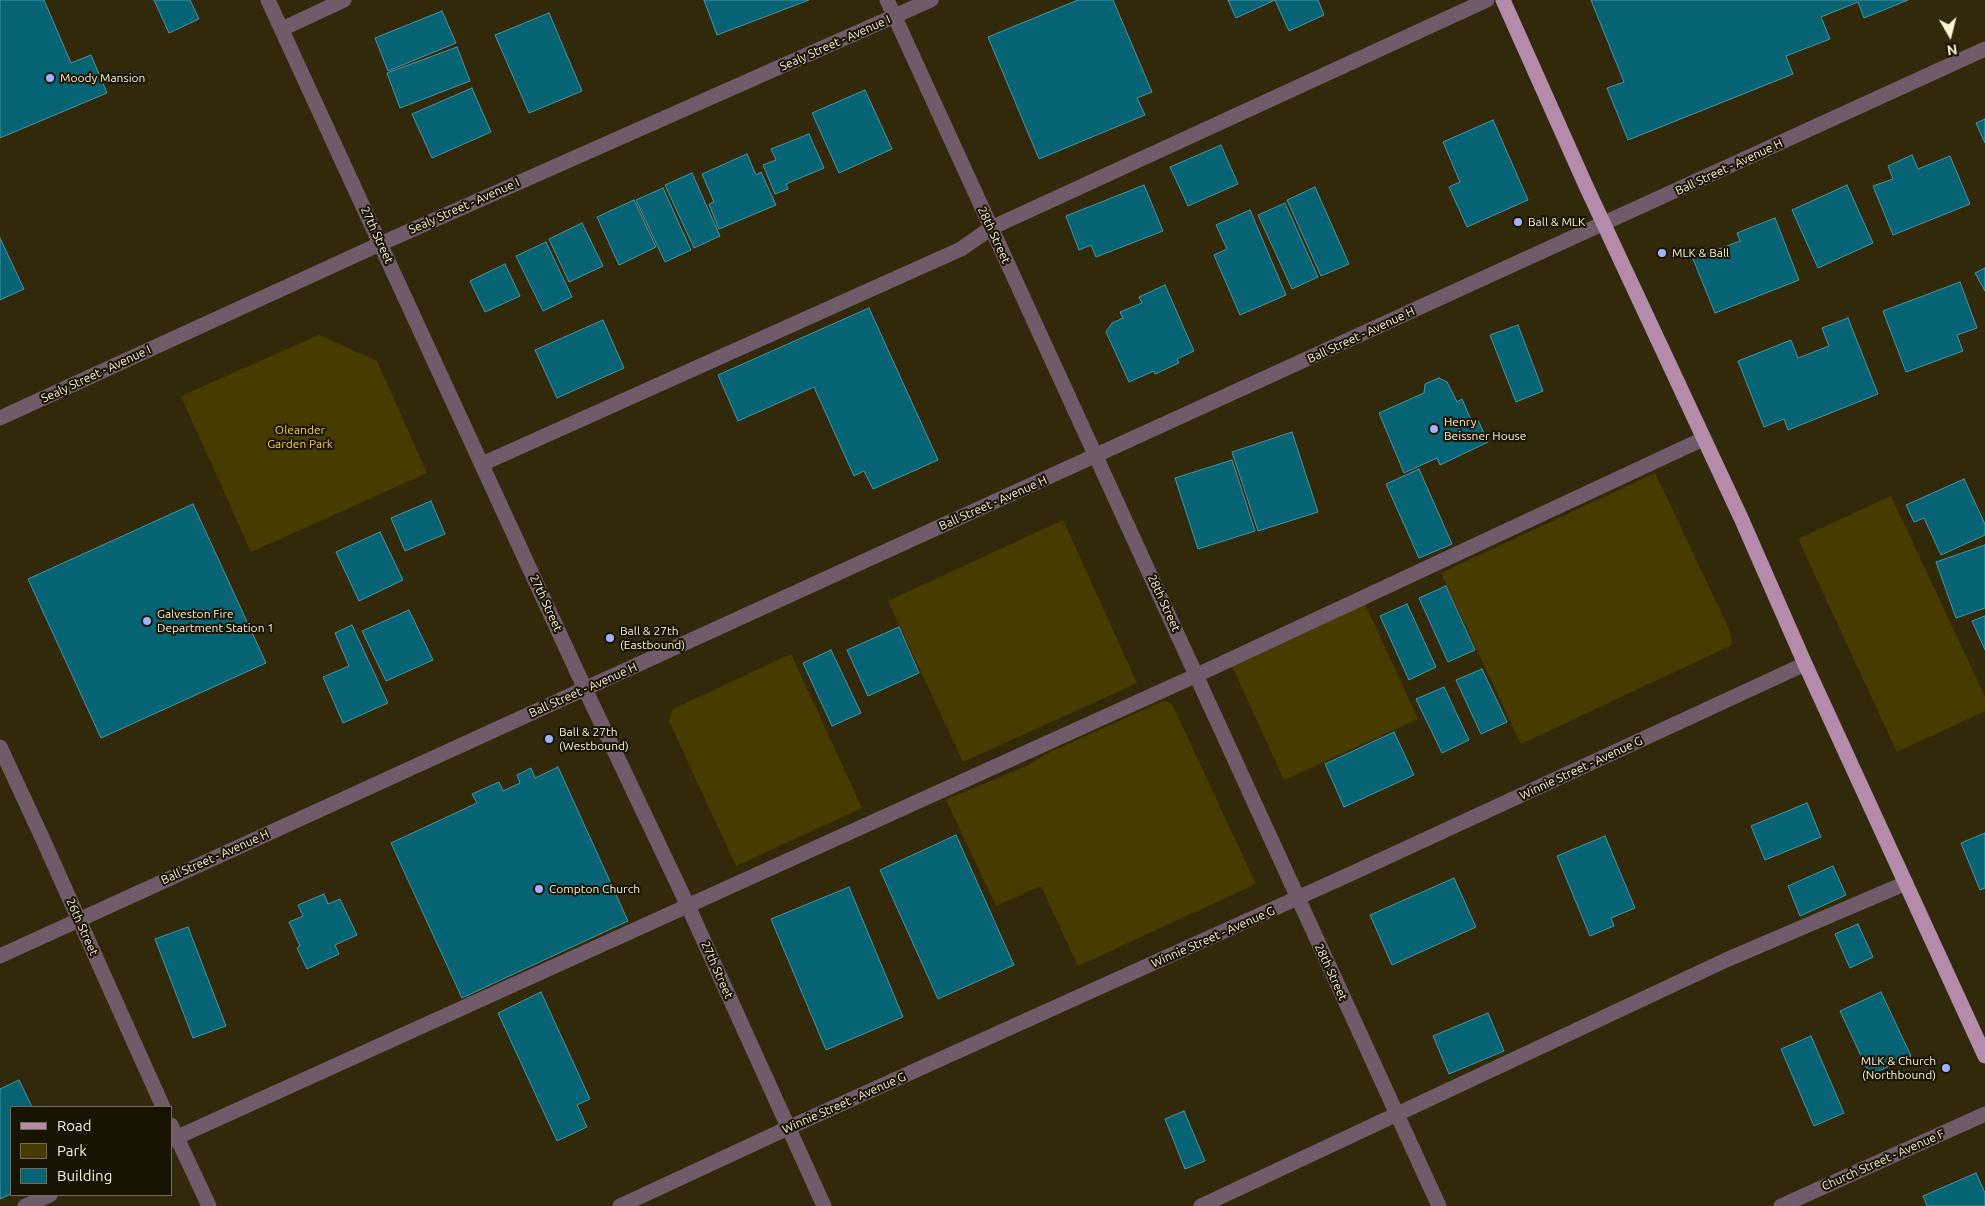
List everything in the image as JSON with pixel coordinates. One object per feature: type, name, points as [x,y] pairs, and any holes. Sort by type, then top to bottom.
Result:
[{"type":"main road","points":[[1503,0],[1985,1056]]},
{"type":"street","name":"27th Street","points":[[268,0],[585,689],[688,906],[824,1206]]},
{"type":"street","points":[[282,29],[344,0]]},
{"type":"street","name":"28th Street","points":[[887,0],[1439,1206]]},
{"type":"street","name":"Sealy Street - Avenue I","points":[[0,418],[380,244],[931,0]]},
{"type":"street","points":[[482,464],[962,249],[991,228],[1487,0]]},
{"type":"street","name":"Ball Street - Avenue H","points":[[0,956],[1985,49]]},
{"type":"street","points":[[209,1206],[173,1134],[688,906],[1197,675],[1703,439]]},
{"type":"street","name":"Winnie Street - Avenue G","points":[[620,1206],[788,1128],[1297,899],[1805,664]]},
{"type":"street","name":"26th Street","points":[[0,747],[163,1106]]},
{"type":"street","points":[[1201,1206],[1397,1116],[1726,960],[1906,883]]},
{"type":"street","name":"Church Street - Avenue F","points":[[1781,1206],[1985,1114]]},
{"type":"street","points":[[25,1206],[48,1196]]},
{"type":"green space","name":"Oleander Garden Park","points":[[319,335],[377,361],[427,473],[251,552],[181,396]]},
{"type":"green space","points":[[1655,473],[1730,631],[1732,645],[1521,744],[1441,573]]},
{"type":"green space","points":[[1891,496],[1985,697],[1985,711],[1897,752],[1798,539]]},
{"type":"green space","points":[[1063,520],[1137,683],[963,762],[888,601]]},
{"type":"green space","points":[[1365,604],[1418,719],[1284,780],[1231,664]]},
{"type":"green space","points":[[791,654],[862,808],[736,866],[669,721],[673,709]]},
{"type":"green space","points":[[1163,701],[1172,704],[1256,884],[1078,966],[1041,886],[996,906],[946,800],[1026,766],[1048,753]]},
{"type":"building","name":"Moody Mansion","points":[[0,0],[44,0],[71,63],[91,55],[107,93],[0,138]]},
{"type":"building","points":[[154,0],[190,0],[199,19],[169,33]]},
{"type":"building","points":[[704,0],[809,0],[717,35]]},
{"type":"building","points":[[1078,0],[1113,0],[1152,92],[1137,98],[1145,115],[1039,159],[988,37]]},
{"type":"building","points":[[1228,0],[1275,0],[1236,18]]},
{"type":"building","points":[[1275,0],[1318,0],[1324,15],[1289,31]]},
{"type":"building","points":[[1591,0],[1908,0],[1864,18],[1858,2],[1821,17],[1830,39],[1786,56],[1793,74],[1628,140],[1607,88],[1624,82]]},
{"type":"building","points":[[442,11],[456,43],[388,71],[375,38]]},
{"type":"building","points":[[549,13],[582,91],[529,113],[495,35]]},
{"type":"building","points":[[457,47],[470,81],[400,108],[387,73]]},
{"type":"building","points":[[472,88],[491,132],[432,158],[412,114]]},
{"type":"building","points":[[865,90],[892,149],[839,173],[812,113]]},
{"type":"building","points":[[1985,119],[1985,143],[1976,123]]},
{"type":"building","points":[[1493,120],[1528,200],[1467,227],[1449,187],[1460,182],[1443,142]]},
{"type":"building","points":[[809,134],[824,168],[786,184],[788,189],[775,194],[763,165],[776,160],[771,149]]},
{"type":"building","points":[[1221,145],[1238,184],[1188,206],[1170,167]]},
{"type":"building","points":[[747,154],[756,175],[761,172],[776,205],[719,229],[709,204],[714,202],[702,174]]},
{"type":"building","points":[[1912,155],[1918,169],[1950,156],[1970,204],[1893,235],[1873,186],[1893,179],[1888,166]]},
{"type":"building","points":[[692,173],[720,236],[694,248],[665,185]]},
{"type":"building","points":[[1144,185],[1163,231],[1096,257],[1091,245],[1079,250],[1066,216]]},
{"type":"building","points":[[1847,185],[1873,243],[1818,268],[1792,210]]},
{"type":"building","points":[[1315,187],[1349,264],[1321,276],[1287,200]]},
{"type":"building","points":[[663,188],[691,250],[665,262],[636,200]]},
{"type":"building","points":[[634,200],[656,247],[619,265],[597,217]]},
{"type":"building","points":[[1285,203],[1318,277],[1292,289],[1258,215]]},
{"type":"building","points":[[1250,210],[1286,295],[1240,315],[1214,255],[1227,249],[1216,225]]},
{"type":"building","points":[[1775,218],[1799,280],[1715,313],[1693,259],[1740,241],[1737,233]]},
{"type":"building","points":[[582,223],[603,266],[569,282],[549,239]]},
{"type":"building","points":[[0,238],[24,289],[0,300]]},
{"type":"building","points":[[546,242],[572,297],[543,311],[516,256]]},
{"type":"building","points":[[505,264],[520,296],[485,312],[470,281]]},
{"type":"building","points":[[1985,268],[1985,291],[1975,273]]},
{"type":"building","points":[[1960,282],[1977,328],[1957,335],[1963,351],[1906,372],[1883,311]]},
{"type":"building","points":[[1165,285],[1194,351],[1177,359],[1179,363],[1155,374],[1154,371],[1129,382],[1106,332],[1112,323],[1123,318],[1120,312],[1142,303],[1139,297]]},
{"type":"building","points":[[869,308],[938,460],[873,489],[864,471],[854,476],[814,387],[738,421],[718,375]]},
{"type":"building","points":[[1848,318],[1878,394],[1788,430],[1784,419],[1764,427],[1738,361],[1791,340],[1798,358],[1829,346],[1822,328]]},
{"type":"building","points":[[603,320],[624,368],[557,398],[535,350]]},
{"type":"building","points":[[1518,325],[1543,391],[1516,402],[1490,335]]},
{"type":"building","name":"Henry Beissner House","points":[[1439,378],[1447,382],[1457,402],[1462,399],[1472,422],[1478,420],[1488,442],[1440,465],[1437,458],[1404,473],[1379,413],[1424,393],[1425,384]]},
{"type":"building","points":[[1292,432],[1318,512],[1258,531],[1232,452]]},
{"type":"building","points":[[1232,460],[1255,531],[1198,549],[1175,478]]},
{"type":"building","points":[[1419,469],[1452,544],[1419,558],[1386,484]]},
{"type":"building","points":[[1964,479],[1985,524],[1985,535],[1941,555],[1924,518],[1914,522],[1906,505]]},
{"type":"building","points":[[431,501],[445,534],[405,551],[391,518]]},
{"type":"building","name":"Galveston Fire Department Station 1","points":[[193,504],[266,663],[101,738],[28,579]]},
{"type":"building","points":[[380,532],[403,580],[359,601],[336,552]]},
{"type":"building","points":[[1985,545],[1985,608],[1956,618],[1936,562]]},
{"type":"building","points":[[1446,586],[1475,650],[1448,662],[1419,598]]},
{"type":"building","points":[[1407,604],[1436,667],[1409,680],[1380,616]]},
{"type":"building","points":[[409,610],[433,660],[386,681],[362,631]]},
{"type":"building","points":[[1985,616],[1985,650],[1972,621]]},
{"type":"building","points":[[352,625],[388,703],[343,723],[323,677],[349,666],[335,633]]},
{"type":"building","points":[[899,627],[919,673],[868,696],[847,650]]},
{"type":"building","points":[[831,650],[861,713],[832,726],[803,663]]},
{"type":"building","points":[[1482,669],[1507,722],[1481,734],[1456,680]]},
{"type":"building","points":[[1444,687],[1469,740],[1442,753],[1416,699]]},
{"type":"building","points":[[1394,732],[1414,775],[1344,807],[1325,764]]},
{"type":"building","points":[[558,767],[628,921],[462,998],[391,843],[477,803],[472,794],[499,782],[503,791],[520,783],[517,775],[531,768],[535,778]]},
{"type":"building","points":[[1807,803],[1821,837],[1765,860],[1751,826]]},
{"type":"building","points":[[1985,833],[1985,888],[1980,890],[1961,843]]},
{"type":"building","points":[[956,835],[1014,965],[938,999],[880,870]]},
{"type":"building","points":[[1605,836],[1635,908],[1611,918],[1614,926],[1590,936],[1557,856]]},
{"type":"building","points":[[1833,866],[1846,895],[1800,916],[1788,886]]},
{"type":"building","points":[[1454,878],[1476,927],[1392,965],[1370,915]]},
{"type":"building","points":[[849,887],[903,1017],[826,1050],[771,919]]},
{"type":"building","points":[[324,894],[328,904],[340,899],[357,935],[335,945],[339,954],[307,969],[297,948],[300,946],[289,922],[303,916],[298,905]]},
{"type":"building","points":[[1858,924],[1873,957],[1850,968],[1835,934]]},
{"type":"building","points":[[188,927],[226,1026],[193,1038],[155,939]]},
{"type":"building","points":[[541,992],[590,1099],[577,1105],[587,1127],[557,1141],[498,1013]]},
{"type":"building","points":[[1881,992],[1911,1056],[1870,1075],[1840,1011]]},
{"type":"building","points":[[1488,1013],[1504,1051],[1449,1074],[1433,1036]]},
{"type":"building","points":[[1811,1036],[1844,1113],[1814,1126],[1781,1049]]},
{"type":"building","points":[[19,1080],[32,1106],[10,1106],[10,1194],[0,1199],[0,1089]]},
{"type":"building","points":[[1184,1111],[1205,1161],[1185,1169],[1165,1119]]},
{"type":"building","points":[[1976,1173],[1985,1193],[1985,1206],[1927,1206],[1923,1196]]},
{"type":"place","name":"Moody Mansion","points":[[50,78]]},
{"type":"place","name":"Ball & MLK","points":[[1518,222]]},
{"type":"place","name":"MLK & Ball","points":[[1662,253]]},
{"type":"place","name":"Henry Beissner House","points":[[1434,429]]},
{"type":"place","name":"Galveston Fire Department Station 1","points":[[147,621]]},
{"type":"place","name":"Ball & 27th (Eastbound)","points":[[610,638]]},
{"type":"place","name":"Ball & 27th (Westbound)","points":[[549,739]]},
{"type":"place","name":"Compton Church","points":[[539,889]]},
{"type":"place","name":"MLK & Church (Northbound)","points":[[1946,1068]]}]
